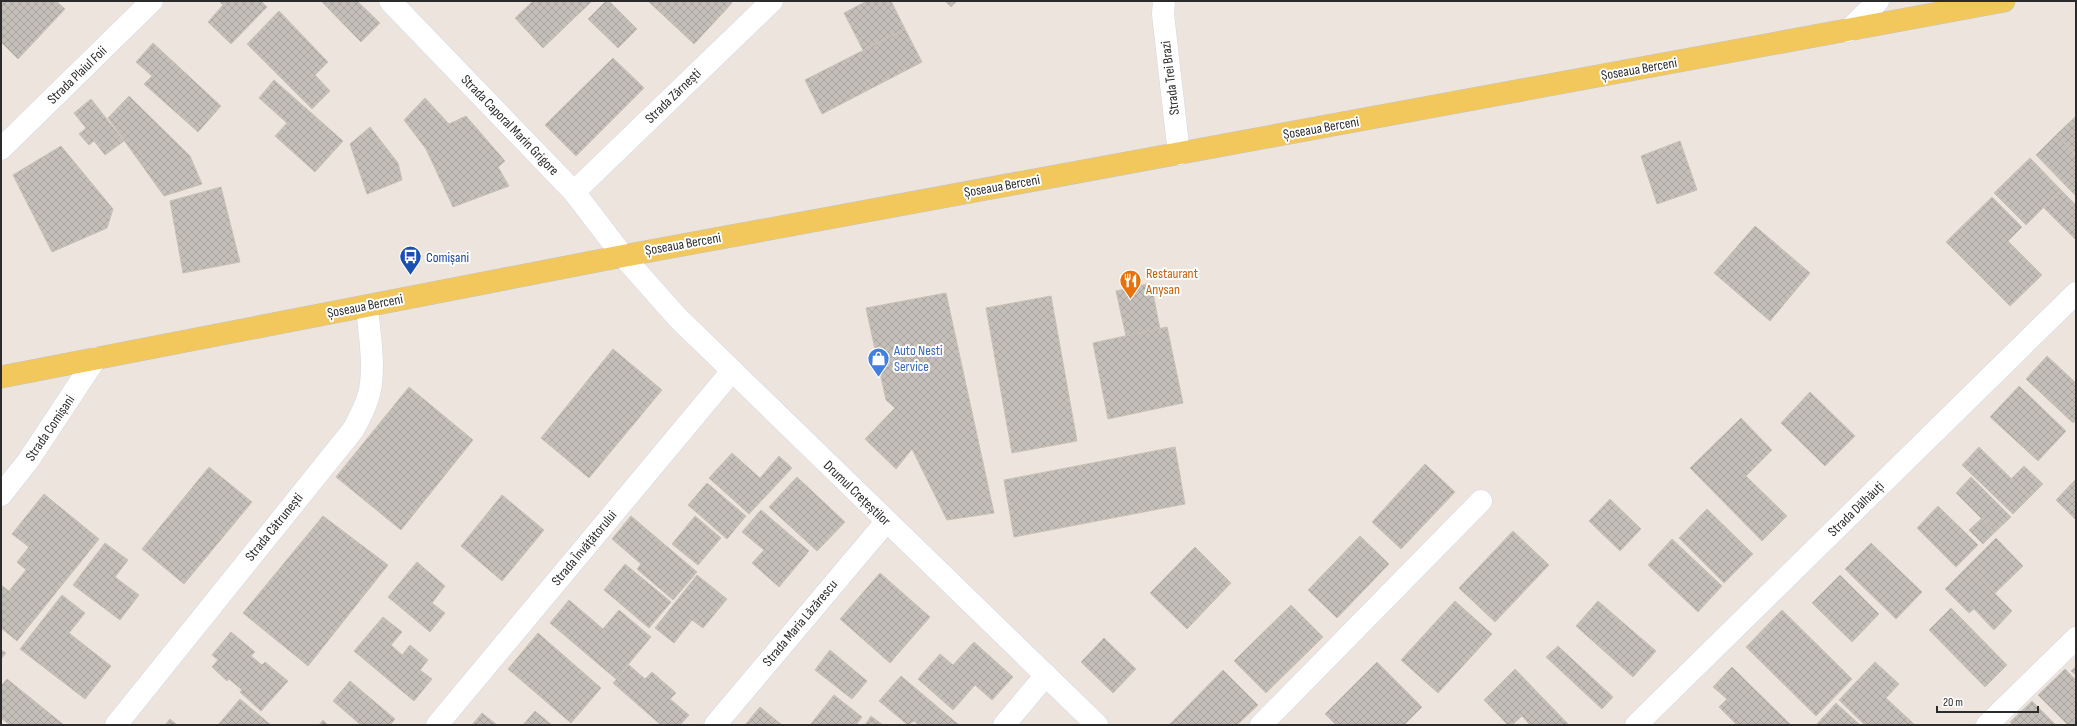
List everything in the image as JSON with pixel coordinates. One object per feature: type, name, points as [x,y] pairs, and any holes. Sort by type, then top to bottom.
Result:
[{"type":"main road","name":"Șoseaua Berceni","points":[[1,377],[623,256],[2004,1]]},
{"type":"street","name":"Strada Plaiul Foii","points":[[1,149],[152,1]]},
{"type":"street","name":"Strada Caporal Marin Grigore","points":[[390,1],[574,192],[623,256]]},
{"type":"street","name":"Strada Zărnești","points":[[574,192],[772,1]]},
{"type":"street","name":"Strada Trei Brazi","points":[[1164,1],[1163,14],[1179,154]]},
{"type":"street","points":[[1848,31],[1878,1]]},
{"type":"street","name":"Drumul Crețeștilor","points":[[623,256],[677,317],[886,522],[1097,725]]},
{"type":"street","name":"Strada Dălhăuți","points":[[1636,725],[2076,293]]},
{"type":"street","name":"Strada Cătrunești","points":[[116,725],[353,430],[363,412],[370,389],[371,358],[367,306]]},
{"type":"street","name":"Strada Comișani","points":[[1,495],[28,461],[96,358]]},
{"type":"street","name":"Strada Învățătorului","points":[[437,725],[732,371]]},
{"type":"street","points":[[1261,725],[1481,501]]},
{"type":"street","name":"Strada Maria Lăzărescu","points":[[715,725],[886,522]]},
{"type":"street","points":[[1987,725],[2076,638]]},
{"type":"street","points":[[1004,725],[1046,676]]},
{"type":"building","points":[[4,1],[56,1],[65,9],[18,59],[1,42],[1,4]]},
{"type":"building","points":[[219,1],[261,1],[267,7],[231,44],[208,22],[223,5]]},
{"type":"building","points":[[321,1],[357,1],[380,23],[361,42]]},
{"type":"building","points":[[533,1],[592,1],[543,48],[515,18]]},
{"type":"building","points":[[606,1],[609,1],[637,29],[618,48],[588,19]]},
{"type":"building","points":[[648,1],[730,1],[732,3],[694,44]]},
{"type":"building","points":[[867,1],[891,1],[905,29],[863,50],[844,13]]},
{"type":"building","points":[[945,1],[957,1],[951,7]]},
{"type":"building","points":[[279,11],[328,62],[315,75],[330,91],[312,109],[247,44]]},
{"type":"building","points":[[905,29],[922,62],[822,114],[805,80]]},
{"type":"building","points":[[153,43],[221,106],[198,132],[144,84],[152,76],[136,62]]},
{"type":"building","points":[[613,58],[644,88],[576,156],[545,125]]},
{"type":"building","points":[[274,80],[343,141],[315,172],[275,136],[287,123],[259,98]]},
{"type":"building","points":[[129,96],[190,156],[202,184],[164,196],[108,118]]},
{"type":"building","points":[[425,98],[449,124],[466,116],[505,161],[498,167],[509,186],[453,207],[426,149],[404,120]]},
{"type":"building","points":[[91,99],[124,141],[105,155],[94,141],[89,145],[79,134],[86,128],[74,113]]},
{"type":"building","points":[[2075,117],[2076,151],[2074,153],[2056,135]]},
{"type":"building","points":[[370,127],[398,163],[402,180],[367,194],[350,144]]},
{"type":"building","points":[[2056,135],[2076,156],[2076,196],[2036,155]]},
{"type":"building","points":[[1680,141],[1697,190],[1657,204],[1641,156]]},
{"type":"building","points":[[61,146],[113,209],[107,228],[52,252],[13,175]]},
{"type":"building","points":[[2030,158],[2061,190],[2026,225],[1994,193]]},
{"type":"building","points":[[221,187],[240,262],[183,273],[170,201]]},
{"type":"building","points":[[2061,190],[2076,205],[2076,240],[2044,208]]},
{"type":"building","points":[[1992,197],[2022,227],[2008,241],[2042,275],[2010,306],[1946,242]]},
{"type":"building","points":[[1755,226],[1810,273],[1770,321],[1714,273]]},
{"type":"building","points":[[1151,283],[1160,329],[1126,336],[1116,291]]},
{"type":"building","points":[[946,293],[994,513],[947,520],[912,449],[896,469],[865,439],[895,408],[886,400],[866,308]]},
{"type":"building","points":[[1051,296],[1077,441],[1012,453],[986,308]]},
{"type":"building","points":[[1167,327],[1183,403],[1108,419],[1093,343]]},
{"type":"building","points":[[613,349],[662,390],[589,478],[541,438]]},
{"type":"building","points":[[2047,356],[2076,383],[2076,420],[2073,423],[2026,379]]},
{"type":"building","points":[[2019,386],[2066,431],[2038,461],[1990,417]]},
{"type":"building","points":[[409,387],[473,440],[401,530],[336,477]]},
{"type":"building","points":[[1810,392],[1855,436],[1825,466],[1781,423]]},
{"type":"building","points":[[1741,418],[1772,450],[1746,476],[1787,516],[1762,541],[1690,468]]},
{"type":"building","points":[[1175,447],[1185,504],[1014,537],[1004,480]]},
{"type":"building","points":[[1979,447],[2030,497],[2013,514],[1962,465]]},
{"type":"building","points":[[732,453],[760,478],[779,456],[792,468],[749,514],[709,478]]},
{"type":"building","points":[[1425,464],[1455,492],[1401,549],[1372,522]]},
{"type":"building","points":[[2024,466],[2043,484],[2030,497],[2011,479]]},
{"type":"building","points":[[209,467],[252,502],[184,584],[142,549]]},
{"type":"building","points":[[797,477],[845,522],[817,551],[769,507]]},
{"type":"building","points":[[1971,477],[2011,517],[1995,532],[1956,493]]},
{"type":"building","points":[[2076,479],[2076,520],[2056,500]]},
{"type":"building","points":[[707,483],[746,516],[727,539],[688,505]]},
{"type":"building","points":[[44,494],[99,539],[17,641],[1,628],[1,585],[9,591],[26,570],[17,562],[29,547],[12,534]]},
{"type":"building","points":[[502,495],[544,530],[502,581],[461,546]]},
{"type":"building","points":[[1610,499],[1641,529],[1620,551],[1589,521]]},
{"type":"building","points":[[1938,506],[1978,545],[1956,567],[1917,528]]},
{"type":"building","points":[[1707,509],[1753,554],[1724,583],[1679,538]]},
{"type":"building","points":[[761,510],[809,551],[779,587],[752,563],[764,550],[742,532]]},
{"type":"building","points":[[323,516],[388,565],[308,666],[243,613]]},
{"type":"building","points":[[631,516],[697,572],[673,600],[637,569],[641,564],[612,539]]},
{"type":"building","points":[[695,516],[721,538],[698,565],[672,544]]},
{"type":"building","points":[[1982,518],[1995,532],[1983,544],[1969,530]]},
{"type":"building","points":[[1513,531],[1549,565],[1495,622],[1459,588]]},
{"type":"building","points":[[1360,536],[1389,564],[1337,618],[1308,590]]},
{"type":"building","points":[[1996,538],[2023,566],[1995,593],[1968,566]]},
{"type":"building","points":[[1672,539],[1722,586],[1698,612],[1648,565]]},
{"type":"building","points":[[105,543],[128,560],[115,577],[139,595],[120,620],[73,585]]},
{"type":"building","points":[[1871,543],[1922,592],[1896,619],[1845,569]]},
{"type":"building","points":[[1195,547],[1231,583],[1187,629],[1150,593]]},
{"type":"building","points":[[417,562],[445,586],[432,603],[445,613],[430,632],[388,597]]},
{"type":"building","points":[[625,564],[671,602],[649,628],[604,590]]},
{"type":"building","points":[[1968,566],[2012,611],[1994,630],[1974,609],[1969,613],[1945,589]]},
{"type":"building","points":[[880,573],[930,617],[890,663],[840,619]]},
{"type":"building","points":[[697,575],[727,599],[703,628],[692,620],[674,643],[655,628]]},
{"type":"building","points":[[1840,575],[1879,614],[1852,642],[1812,603]]},
{"type":"building","points":[[62,595],[85,613],[69,633],[111,666],[85,699],[20,649]]},
{"type":"building","points":[[569,600],[603,629],[619,610],[651,637],[616,679],[550,623]]},
{"type":"building","points":[[1455,601],[1492,634],[1438,693],[1401,660]]},
{"type":"building","points":[[1598,601],[1656,651],[1633,677],[1576,626]]},
{"type":"building","points":[[1291,605],[1323,637],[1266,693],[1234,661]]},
{"type":"building","points":[[1951,608],[2007,665],[1985,687],[1929,630]]},
{"type":"building","points":[[1782,610],[1852,679],[1816,716],[1746,647]]},
{"type":"building","points":[[383,617],[402,632],[391,645],[402,655],[410,645],[428,660],[420,670],[432,679],[414,701],[354,651]]},
{"type":"building","points":[[231,632],[255,652],[251,656],[262,665],[265,662],[288,681],[261,711],[240,692],[242,690],[229,679],[227,681],[212,667],[218,660],[212,655]]},
{"type":"building","points":[[538,633],[601,688],[571,723],[508,669]]},
{"type":"building","points":[[1104,638],[1136,669],[1113,693],[1081,662]]},
{"type":"building","points":[[974,642],[1013,677],[992,700],[975,685],[953,710],[918,679],[940,654],[953,665]]},
{"type":"building","points":[[1558,646],[1613,697],[1602,709],[1546,657]]},
{"type":"building","points":[[1,650],[6,653],[1,659]]},
{"type":"building","points":[[830,650],[867,681],[852,699],[815,670]]},
{"type":"building","points":[[1377,662],[1422,707],[1404,725],[1336,725],[1325,714]]},
{"type":"building","points":[[1875,662],[1899,684],[1886,698],[1915,725],[1865,725],[1839,700]]},
{"type":"building","points":[[629,665],[645,679],[652,672],[676,693],[670,699],[689,715],[680,725],[661,725],[613,683]]},
{"type":"building","points":[[2076,666],[2076,675],[2071,671]]},
{"type":"building","points":[[1732,667],[1791,725],[1737,725],[1719,707],[1727,699],[1713,687]]},
{"type":"building","points":[[1515,669],[1569,725],[1530,725],[1522,716],[1512,725],[1508,725],[1484,700]]},
{"type":"building","points":[[2065,669],[2076,680],[2076,725],[2068,725],[2038,695]]},
{"type":"building","points":[[1223,670],[1258,705],[1237,725],[1169,725]]},
{"type":"building","points":[[901,676],[959,725],[919,725],[914,721],[908,725],[879,701]]},
{"type":"building","points":[[7,679],[64,725],[10,725],[1,718],[1,686]]},
{"type":"building","points":[[350,681],[395,719],[390,725],[361,725],[333,701]]},
{"type":"building","points":[[834,695],[862,717],[856,725],[810,725]]},
{"type":"building","points":[[240,699],[271,725],[218,725]]},
{"type":"building","points":[[2032,701],[2056,725],[2013,725],[2010,722]]},
{"type":"building","points":[[1836,703],[1860,725],[1816,725]]},
{"type":"building","points":[[760,707],[782,725],[745,725]]},
{"type":"building","points":[[535,711],[552,725],[523,725]]},
{"type":"building","points":[[482,713],[497,725],[472,725]]},
{"type":"building","points":[[871,716],[883,725],[865,725]]},
{"type":"building","points":[[170,719],[177,725],[165,725]]},
{"type":"building","points":[[323,720],[328,725],[319,725]]},
{"type":"place","name":"Comișani","points":[[411,276]]},
{"type":"place","name":"Restaurant Anysan","points":[[1130,300]]},
{"type":"place","name":"Auto Nesti Service","points":[[878,378]]}]
